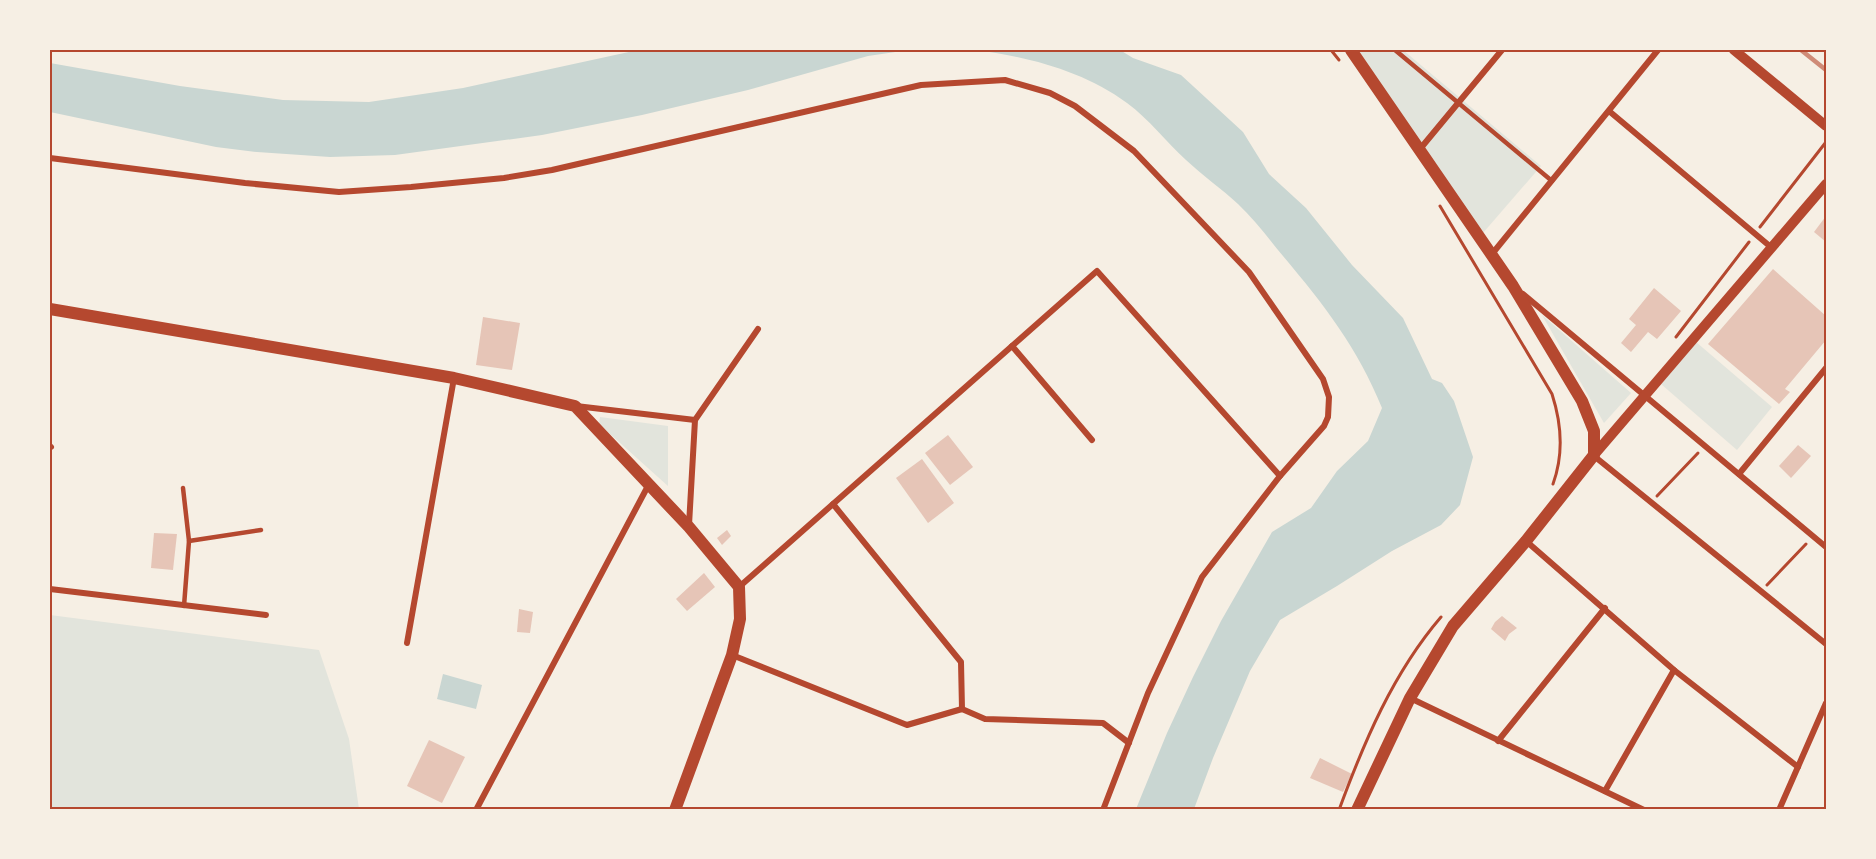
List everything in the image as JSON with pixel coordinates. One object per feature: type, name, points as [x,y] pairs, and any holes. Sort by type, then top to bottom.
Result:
[{"type":"main road","points":[[1354,50],[1513,286],[1582,401],[1594,431],[1594,455],[1526,541],[1453,626],[1410,698],[1359,809]]},
{"type":"main road","points":[[50,309],[454,378],[575,406],[689,527],[739,587],[740,619],[732,655],[675,810]]},
{"type":"street","points":[[1420,149],[1502,50]]},
{"type":"street","points":[[1491,255],[1658,50]]},
{"type":"street","points":[[1734,50],[1827,126]]},
{"type":"street","points":[[50,158],[245,183],[339,192],[411,187],[552,170],[921,85],[1005,80],[1050,93],[1075,106],[1134,151],[1249,272],[1323,379],[1329,397],[1328,417],[1324,426],[1280,476],[1202,577],[1148,693],[1103,810]]},
{"type":"street","points":[[1609,111],[1773,249]]},
{"type":"street","points":[[1827,184],[1594,455],[1827,644]]},
{"type":"street","points":[[739,587],[1097,271],[1280,476]]},
{"type":"street","points":[[1513,286],[1824,545],[1827,536]]},
{"type":"street","points":[[689,527],[695,420],[758,329]]},
{"type":"street","points":[[1012,346],[1092,440]]},
{"type":"street","points":[[1739,474],[1827,369]]},
{"type":"street","points":[[407,643],[454,378]]},
{"type":"street","points":[[575,406],[695,420]]},
{"type":"street","points":[[476,810],[649,484]]},
{"type":"street","points":[[833,504],[961,662],[962,709]]},
{"type":"street","points":[[1526,541],[1674,670],[1798,767]]},
{"type":"street","points":[[50,589],[266,615]]},
{"type":"street","points":[[1498,741],[1605,608]]},
{"type":"street","points":[[732,655],[907,725],[962,709],[985,719],[1102,723],[1129,743]]},
{"type":"street","points":[[1605,791],[1674,670]]},
{"type":"street","points":[[1410,698],[1644,810]]},
{"type":"street","points":[[1779,810],[1826,706]]},
{"type":"lane","points":[[1395,50],[1552,181]]},
{"type":"lane","points":[[183,488],[189,540],[184,606]]},
{"type":"lane","points":[[189,540],[261,530]]},
{"type":"path","points":[[1331,50],[1344,66]]},
{"type":"path","points":[[1437,202],[1552,394],[1560,422],[1561,439],[1560,457],[1551,490]]},
{"type":"path","points":[[1651,501],[1705,446]]},
{"type":"path","points":[[1762,591],[1814,536]]},
{"type":"path","points":[[1339,810],[1382,707],[1411,657],[1444,614]]},
{"type":"shaded area","points":[[638,50],[909,50],[868,56],[748,90],[642,115],[542,135],[395,155],[330,157],[216,147],[50,112],[50,63],[180,86],[283,100],[369,102],[463,88]]},
{"type":"shaded area","points":[[974,50],[1120,50],[1133,58],[1181,75],[1243,132],[1269,174],[1306,208],[1352,265],[1403,318],[1432,379],[1442,383],[1454,401],[1473,457],[1460,505],[1441,525],[1392,551],[1280,620],[1250,671],[1194,809],[1136,809],[1193,677],[1221,621],[1272,532],[1311,508],[1337,471],[1368,441],[1382,408],[1362,366],[1339,328],[1262,230],[1238,204],[1186,160],[1135,109],[1092,82],[1054,67],[1014,56]]},
{"type":"shaded area","points":[[1357,50],[1403,50],[1541,166],[1483,233]]},
{"type":"shaded area","points":[[1542,315],[1631,393],[1604,423]]},
{"type":"shaded area","points":[[1696,342],[1772,407],[1737,450],[1661,384]]},
{"type":"shaded area","points":[[600,417],[668,426],[668,486],[599,424]]},
{"type":"shaded area","points":[[50,615],[319,650],[349,739],[359,809],[50,809]]},
{"type":"shaded area","points":[[443,674],[482,685],[476,709],[437,699]]},
{"type":"building","points":[[1826,216],[1826,242],[1814,232]]},
{"type":"building","points":[[1773,269],[1826,316],[1826,340],[1785,389],[1790,392],[1779,404],[1708,344]]},
{"type":"building","points":[[1654,288],[1681,311],[1657,339],[1648,332],[1631,352],[1621,343],[1636,325],[1629,319]]},
{"type":"building","points":[[483,317],[520,323],[512,370],[476,365]]},
{"type":"building","points":[[948,435],[973,467],[950,485],[925,453]]},
{"type":"building","points":[[1798,445],[1811,456],[1791,478],[1779,466]]},
{"type":"building","points":[[922,459],[954,503],[928,523],[896,478]]},
{"type":"building","points":[[727,530],[731,536],[722,545],[717,538]]},
{"type":"building","points":[[154,533],[177,534],[173,570],[151,568]]},
{"type":"building","points":[[704,573],[715,587],[687,611],[676,599]]},
{"type":"building","points":[[519,609],[533,612],[530,633],[517,632]]},
{"type":"building","points":[[1502,616],[1517,628],[1509,634],[1505,641],[1491,629]]},
{"type":"building","points":[[429,740],[465,757],[442,803],[407,786]]},
{"type":"building","points":[[1320,758],[1352,774],[1343,792],[1310,778]]},
{"type":"railway","points":[[1801,50],[1826,70]]}]
